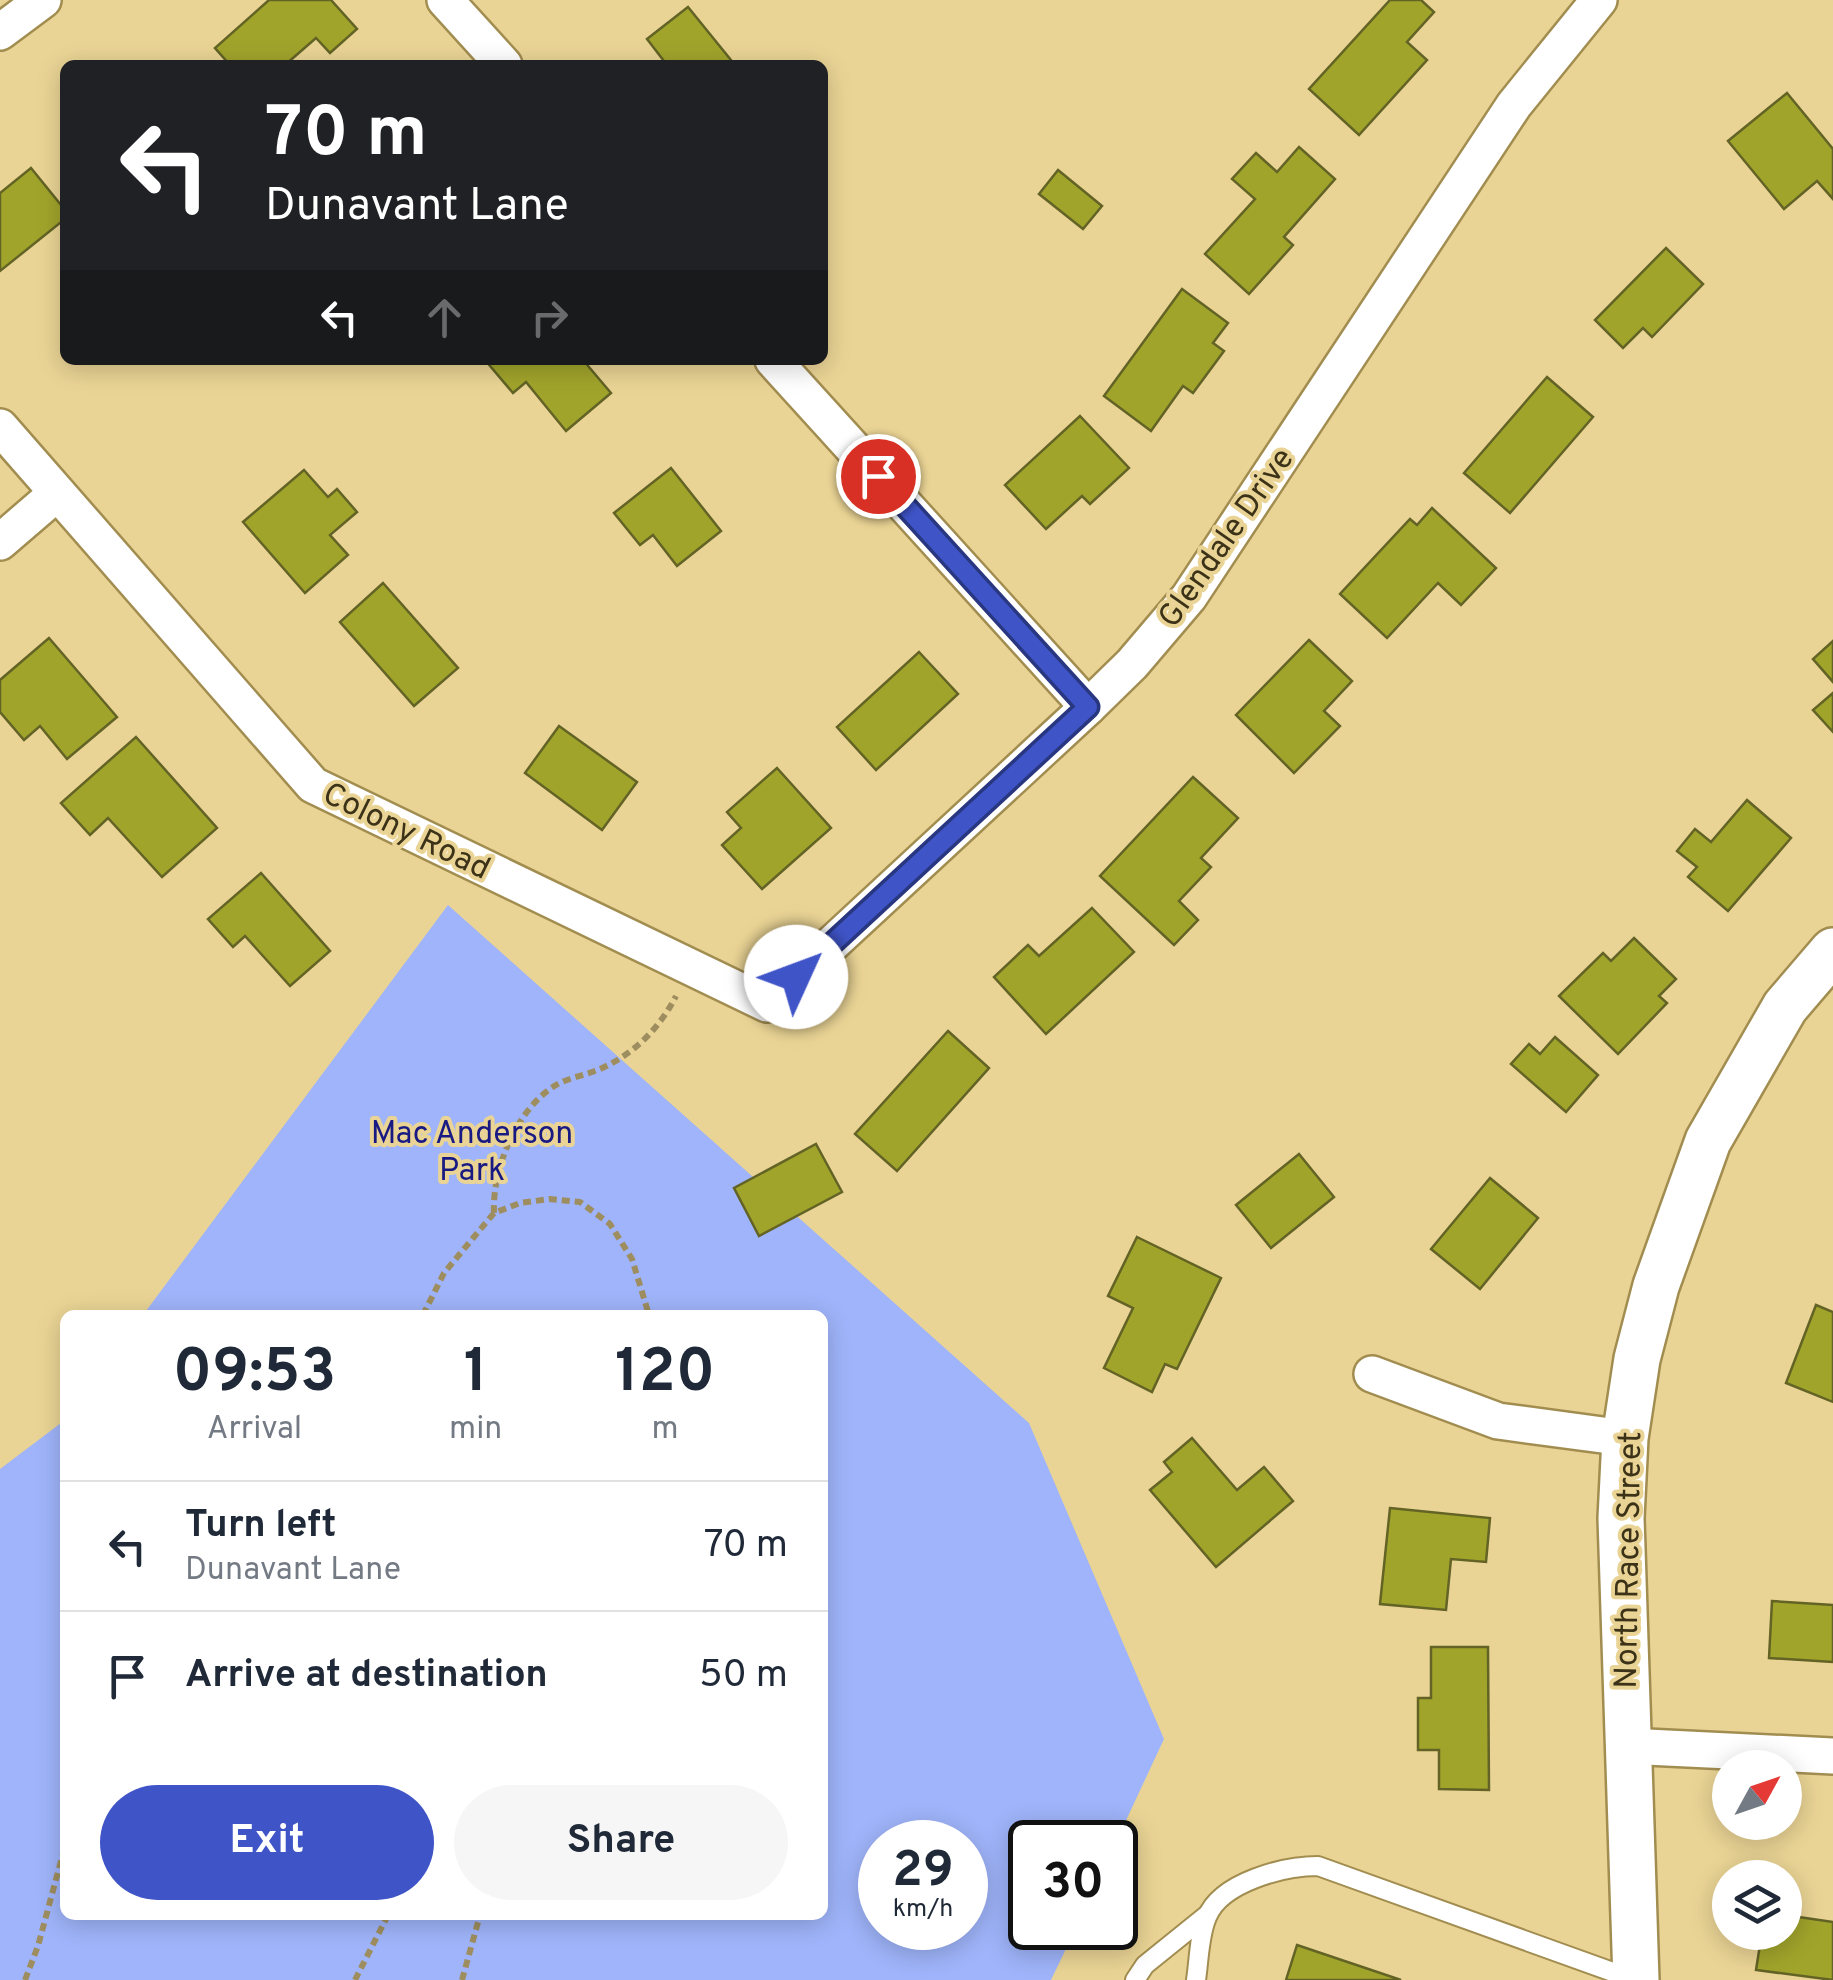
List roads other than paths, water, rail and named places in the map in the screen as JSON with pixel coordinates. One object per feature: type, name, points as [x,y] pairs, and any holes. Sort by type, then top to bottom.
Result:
[{"type":"street","points":[[0,32],[43,0]]},
{"type":"street","points":[[445,0],[499,60]]},
{"type":"street","name":"Glendale Drive","points":[[767,1004],[1088,707],[1132,664],[1189,597],[1514,105],[1600,0]]},
{"type":"street","points":[[777,365],[1088,707]]},
{"type":"street","name":"Colony Road","points":[[0,428],[314,785],[767,1004]]},
{"type":"street","points":[[0,542],[57,494]]},
{"type":"street","name":"North Race Street","points":[[1635,1980],[1621,1518],[1626,1438],[1637,1359],[1656,1286],[1708,1141],[1786,1007],[1833,951]]},
{"type":"street","points":[[1372,1374],[1498,1420],[1626,1438]]},
{"type":"street","points":[[1626,1746],[1833,1756]]},
{"type":"lane","points":[[1135,1980],[1145,1965],[1253,1877],[1291,1866],[1318,1866],[1635,1980]]},
{"type":"lane","points":[[1196,1980],[1207,1915]]},
{"type":"park label","name":"Mac Anderson Park","points":[[472,1150]]}]
